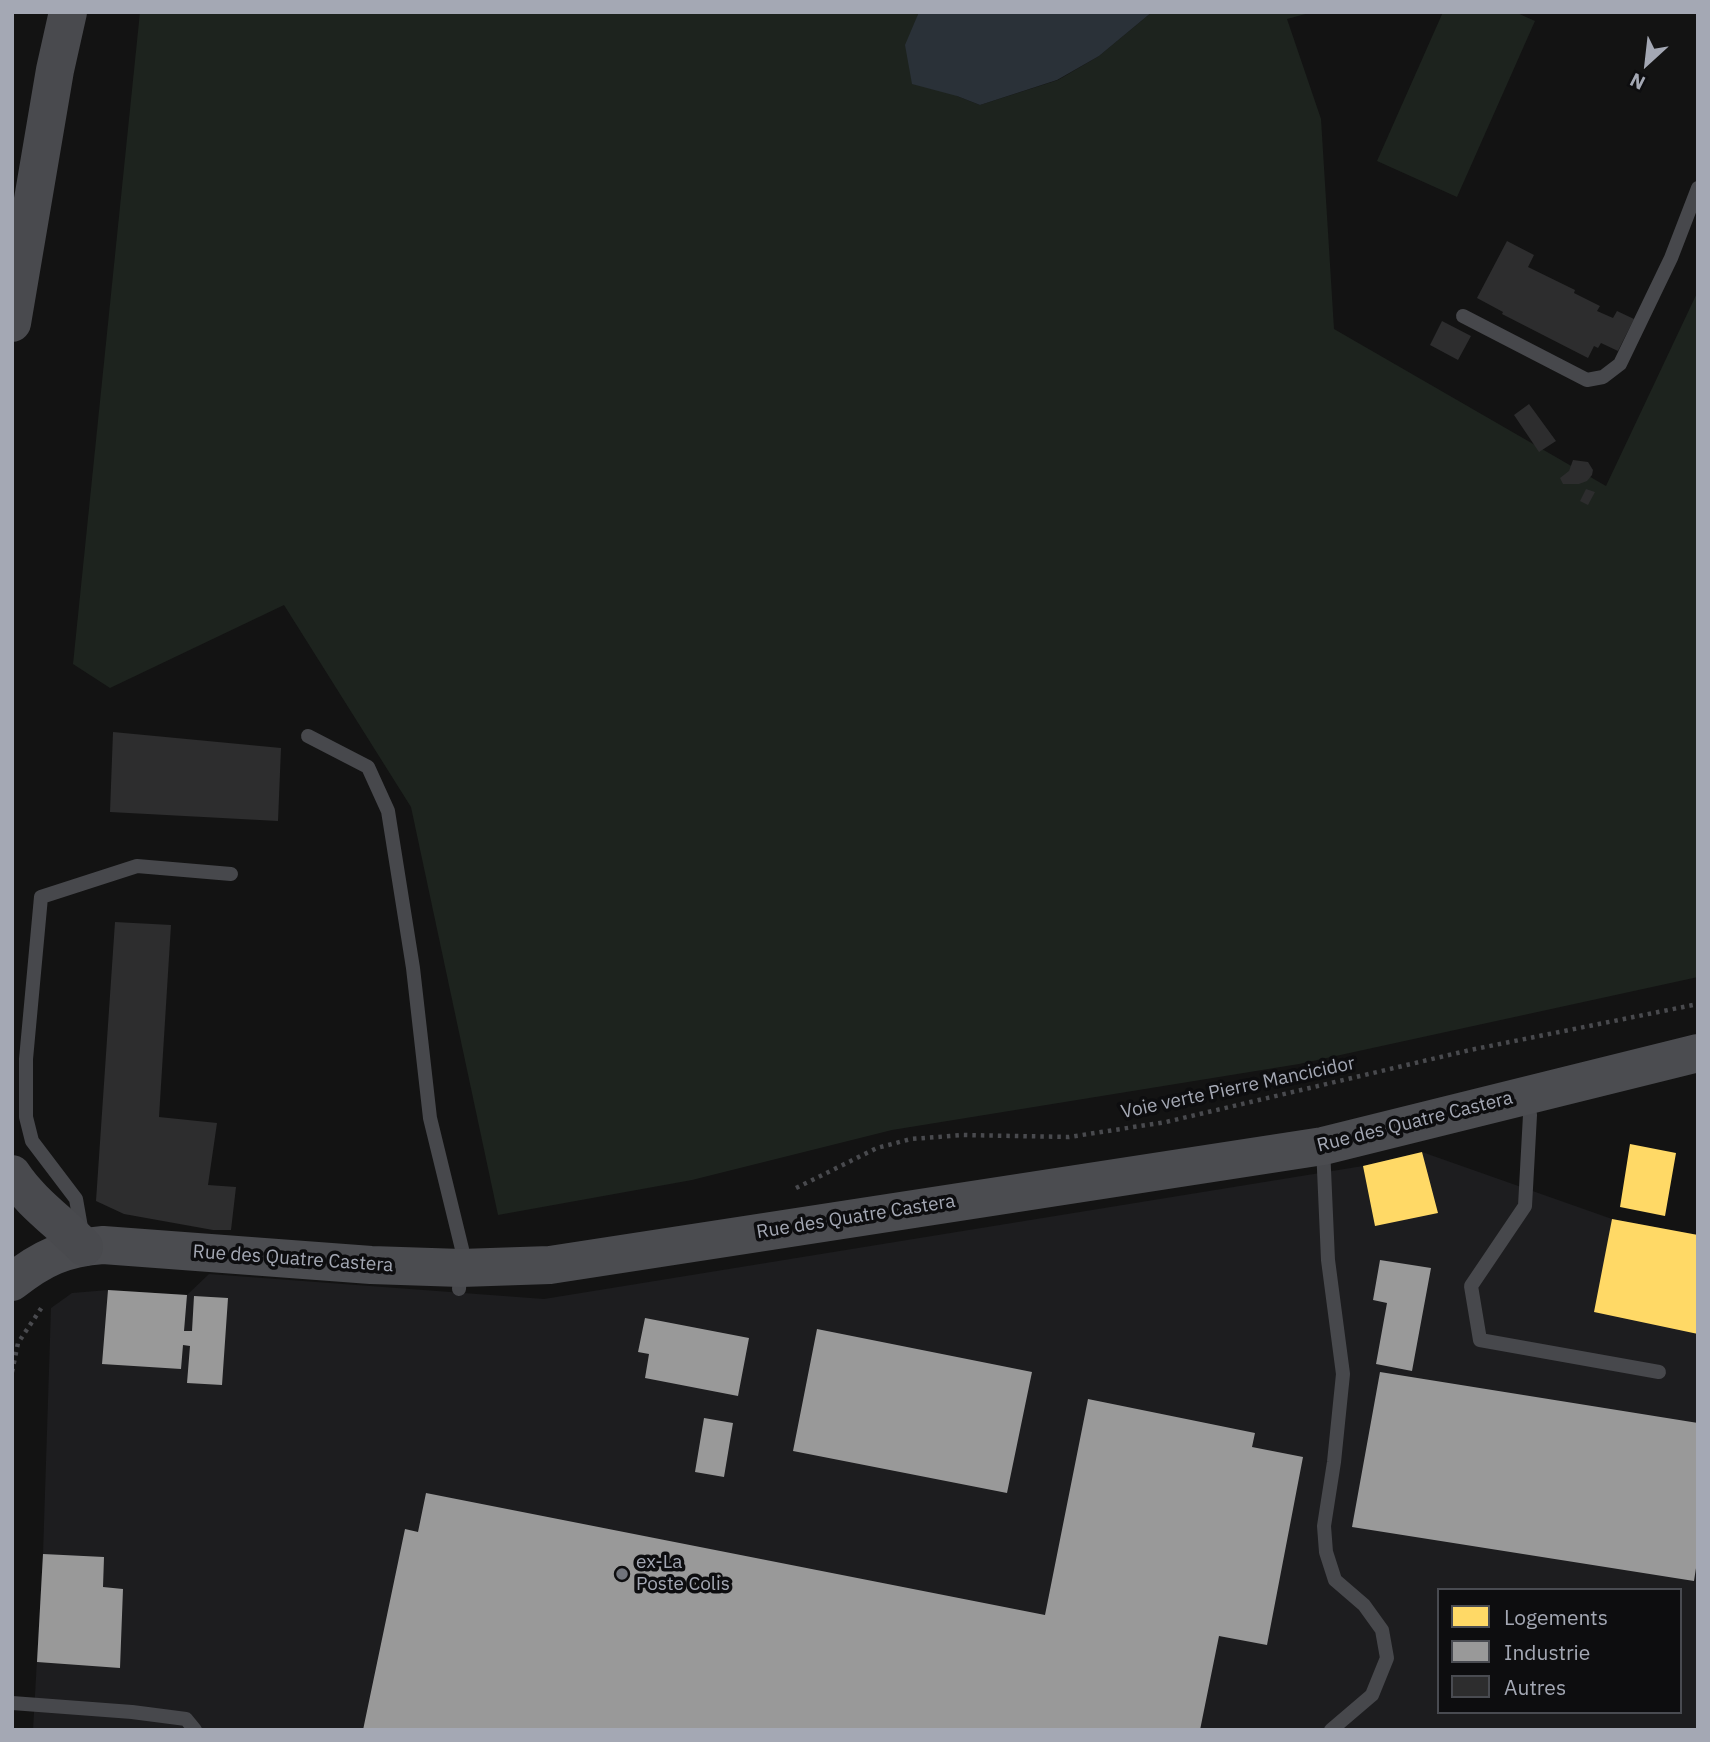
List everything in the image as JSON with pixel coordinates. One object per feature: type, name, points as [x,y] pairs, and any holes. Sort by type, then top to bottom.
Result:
[{"type":"main road","points":[[12,355],[13,318],[55,70],[68,12]]},
{"type":"main road","points":[[12,1174],[32,1199],[59,1221],[84,1247]]},
{"type":"street","name":"Rue des Quatre Castera","points":[[12,1282],[31,1267],[62,1251],[103,1245],[275,1259],[460,1279],[1323,1146],[1698,1053]]},
{"type":"lane","points":[[1463,316],[1587,380],[1604,377],[1620,364],[1671,258],[1698,188]]},
{"type":"lane","points":[[308,736],[368,767],[388,811],[413,968],[430,1118],[462,1249],[460,1279]]},
{"type":"lane","points":[[84,1247],[76,1199],[32,1141],[26,1117],[26,1059],[41,897],[137,866],[231,874]]},
{"type":"lane","points":[[1526,1095],[1530,1115],[1525,1206],[1471,1286],[1479,1340],[1659,1372]]},
{"type":"lane","points":[[1323,1146],[1328,1260],[1343,1374],[1324,1526],[1325,1552],[1335,1580],[1364,1605],[1382,1630],[1387,1658],[1372,1695],[1331,1730]]},
{"type":"lane","points":[[12,1703],[186,1719],[195,1730]]},
{"type":"path","name":"Voie verte Pierre Mancicidor","points":[[784,1194],[877,1148],[911,1139],[963,1136],[1069,1137],[1166,1122],[1470,1050],[1698,1004]]},
{"type":"path","points":[[12,1372],[18,1343],[29,1325]]},
{"type":"shaded area","points":[[140,12],[919,12],[915,24],[957,96],[980,105],[1058,80],[1099,56],[1152,12],[1313,12],[1287,19],[1321,119],[1334,329],[1606,486],[1698,291],[1698,977],[1299,1064],[892,1130],[692,1180],[498,1215],[411,807],[284,605],[110,688],[73,664]]},
{"type":"shaded area","points":[[919,12],[1152,12],[1099,56],[1057,80],[980,105],[912,84],[905,45]]},
{"type":"shaded area","points":[[1443,12],[1515,12],[1535,21],[1457,197],[1377,161]]},
{"type":"shaded area","points":[[1422,1152],[1612,1219],[1698,1235],[1698,1730],[33,1730],[43,1554],[51,1308],[72,1293],[108,1290],[187,1295],[209,1274],[544,1299],[1363,1166]]},
{"type":"building: Logements","points":[[1630,1144],[1676,1153],[1665,1216],[1620,1207]]},
{"type":"building: Logements","points":[[1422,1152],[1438,1213],[1375,1226],[1363,1166]]},
{"type":"building: Logements","points":[[1612,1219],[1698,1235],[1698,1334],[1594,1312]]},
{"type":"building: Industrie","points":[[1380,1260],[1431,1268],[1412,1371],[1376,1364],[1387,1303],[1373,1300]]},
{"type":"building: Industrie","points":[[108,1290],[187,1295],[184,1331],[192,1331],[194,1296],[228,1298],[222,1385],[187,1383],[190,1346],[183,1345],[181,1369],[102,1364]]},
{"type":"building: Industrie","points":[[645,1318],[749,1338],[738,1396],[645,1378],[649,1354],[638,1352]]},
{"type":"building: Industrie","points":[[817,1329],[1032,1372],[1007,1493],[793,1451]]},
{"type":"building: Industrie","points":[[1380,1372],[1698,1423],[1698,1555],[1694,1581],[1352,1527]]},
{"type":"building: Industrie","name":"ex-La Poste Colis","points":[[1088,1399],[1255,1433],[1252,1447],[1303,1457],[1267,1645],[1219,1636],[1200,1730],[363,1730],[405,1529],[418,1532],[426,1493],[1045,1615]]},
{"type":"building: Industrie","points":[[704,1418],[733,1423],[724,1477],[695,1472]]},
{"type":"building: Industrie","points":[[43,1554],[104,1557],[103,1587],[123,1589],[120,1668],[37,1662]]},
{"type":"building: Autres","points":[[1507,241],[1534,255],[1528,267],[1575,290],[1574,293],[1600,306],[1597,311],[1613,318],[1617,311],[1634,319],[1618,351],[1601,343],[1598,348],[1594,346],[1588,358],[1502,314],[1503,312],[1477,298]]},
{"type":"building: Autres","points":[[1442,321],[1471,336],[1458,360],[1430,345]]},
{"type":"building: Autres","points":[[1529,404],[1556,441],[1539,452],[1514,415]]},
{"type":"building: Autres","points":[[1573,460],[1588,462],[1593,470],[1592,475],[1579,484],[1563,484],[1560,478],[1569,471]]},
{"type":"building: Autres","points":[[1586,489],[1595,492],[1588,505],[1580,501]]},
{"type":"building: Autres","points":[[113,732],[281,748],[278,821],[110,812]]},
{"type":"building: Autres","points":[[115,922],[171,925],[159,1117],[217,1123],[208,1185],[236,1187],[231,1230],[213,1230],[124,1214],[96,1201]]},
{"type":"place","name":"ex-La Poste Colis","points":[[622,1574]]}]
